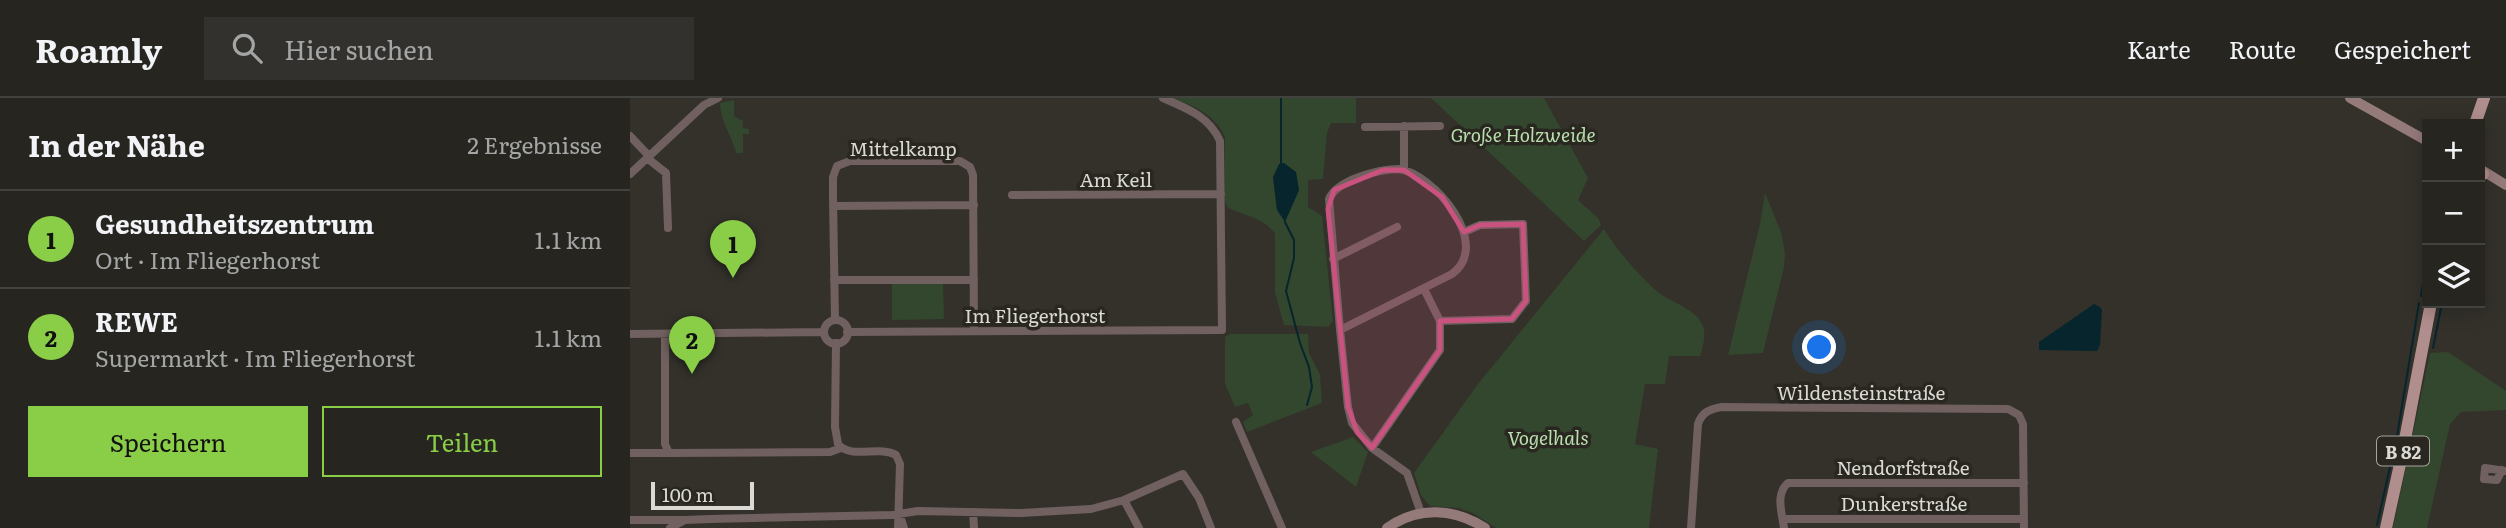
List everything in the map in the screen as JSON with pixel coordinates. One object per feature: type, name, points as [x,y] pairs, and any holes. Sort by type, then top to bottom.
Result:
[{"type":"main road","points":[[2477,119],[2484,98]]},
{"type":"main road","name":"B 82","points":[[2386,528],[2430,308]]},
{"type":"street","points":[[630,174],[704,102],[718,98]]},
{"type":"street","points":[[1163,98],[1195,112],[1215,129],[1221,148],[1221,194]]},
{"type":"street","points":[[2350,98],[2422,138]]},
{"type":"street","points":[[1404,126],[1404,170]]},
{"type":"street","points":[[1365,127],[1440,126]]},
{"type":"street","points":[[630,136],[666,173],[668,228]]},
{"type":"street","name":"Mittelkamp","points":[[835,320],[835,170],[841,163],[960,162],[970,167],[973,175],[974,331]]},
{"type":"street","points":[[1340,330],[1424,289],[1461,266],[1467,252],[1464,232],[1454,212],[1418,174],[1404,170],[1383,170],[1344,183],[1334,190],[1328,209],[1340,330],[1350,415],[1357,432],[1372,448],[1410,476],[1421,513]]},
{"type":"street","points":[[2485,174],[2506,185]]},
{"type":"street","name":"Am Keil","points":[[1012,195],[1221,194]]},
{"type":"street","name":"Im Fliegerhorst","points":[[847,332],[1222,330],[1221,194]]},
{"type":"street","points":[[833,206],[974,205]]},
{"type":"street","points":[[1440,321],[1512,319],[1526,301],[1523,224],[1480,225],[1464,232]]},
{"type":"street","points":[[1333,259],[1397,227]]},
{"type":"street","points":[[834,280],[974,279]]},
{"type":"street","points":[[1372,448],[1440,350],[1440,321],[1424,289]]},
{"type":"street","points":[[835,320],[844,323],[847,332],[843,341],[836,344],[828,341],[824,332],[826,325],[835,320]]},
{"type":"street","points":[[630,334],[824,332]]},
{"type":"street","points":[[666,334],[665,444],[669,453]]},
{"type":"street","points":[[836,344],[835,427],[838,444],[846,451],[886,451],[896,455],[900,464],[898,528]]},
{"type":"street","name":"Wildensteinstraße","points":[[1691,528],[1697,432],[1702,415],[1722,407],[2002,408],[2019,415],[2024,429],[2024,483]]},
{"type":"street","points":[[1236,422],[1282,528]]},
{"type":"street","points":[[630,453],[830,452],[841,448]]},
{"type":"street","points":[[630,520],[650,524],[685,520],[832,518],[918,511],[1057,513],[1091,509],[1124,500],[1183,474],[1199,498],[1211,528]]},
{"type":"street","name":"Nendorfstraße","points":[[1784,523],[1780,495],[1788,483],[2024,483]]},
{"type":"street","points":[[2024,483],[2024,523]]},
{"type":"street","points":[[1124,500],[1139,528]]},
{"type":"street","points":[[973,512],[974,528]]},
{"type":"street","points":[[899,513],[903,518],[904,528]]},
{"type":"street","points":[[1387,528],[1421,513],[1452,513],[1485,528]]},
{"type":"street","points":[[758,518],[758,528]]},
{"type":"street","points":[[832,518],[834,528]]},
{"type":"street","points":[[670,528],[685,520]]},
{"type":"street","name":"Dunkerstraße","points":[[1784,523],[2024,523]]},
{"type":"highlighted area","points":[[1383,170],[1404,170],[1442,197],[1464,232],[1480,225],[1523,224],[1526,301],[1512,319],[1440,321],[1440,350],[1372,448],[1357,432],[1348,407],[1328,209],[1334,190]]},
{"type":"green space","points":[[1174,98],[1356,98],[1356,123],[1331,123],[1327,133],[1323,179],[1308,180],[1308,207],[1322,216],[1333,321],[1328,327],[1284,325],[1275,293],[1275,234],[1259,220],[1227,207],[1224,199],[1225,137],[1219,126],[1197,108]],"holes":[[[1273,177],[1299,190],[1285,221],[1277,210]]]},
{"type":"green space","name":"Große Holzweide","points":[[1431,98],[1544,98],[1588,178],[1578,200],[1598,218],[1601,225],[1584,241]]},
{"type":"green space","points":[[734,100],[734,116],[743,121],[743,128],[749,129],[749,134],[743,134],[743,153],[736,153],[721,110],[720,103]]},
{"type":"green space","points":[[1765,193],[1781,232],[1785,253],[1784,267],[1763,353],[1728,355],[1760,224]]},
{"type":"green space","name":"Vogelhals","points":[[1604,229],[1647,282],[1662,295],[1695,315],[1704,331],[1700,356],[1669,356],[1665,384],[1645,384],[1635,444],[1658,449],[1649,528],[1496,528],[1473,513],[1459,508],[1430,506],[1421,495],[1414,473],[1478,384]]},
{"type":"green space","points":[[892,283],[943,283],[944,319],[892,320]]},
{"type":"green space","points":[[1230,334],[1308,334],[1309,353],[1320,375],[1322,403],[1247,432],[1243,422],[1253,415],[1248,403],[1235,407],[1225,384],[1225,337]]},
{"type":"green space","points":[[2448,352],[2506,391],[2506,410],[2461,412],[2450,424],[2427,528],[2393,528],[2430,353]]},
{"type":"green space","points":[[1353,437],[1368,452],[1356,487],[1311,452]]},
{"type":"water","points":[[1284,163],[1296,172],[1299,190],[1285,222],[1277,210],[1273,177],[1279,164]]},
{"type":"water","points":[[2094,304],[2102,310],[2100,345],[2097,351],[2039,350],[2039,342]]},
{"type":"waterway","points":[[1281,98],[1281,164]]},
{"type":"waterway","points":[[1285,222],[1294,240],[1294,258],[1286,291],[1309,367],[1312,387],[1307,405]]},
{"type":"waterway","points":[[2421,296],[2422,290]]},
{"type":"waterway","points":[[2377,525],[2397,436],[2419,303]]},
{"type":"waterway","points":[[2433,348],[2441,308]]},
{"type":"place","name":"Gesundheitszentrum","points":[[733,278]]},
{"type":"place","name":"REWE","points":[[692,374]]}]
